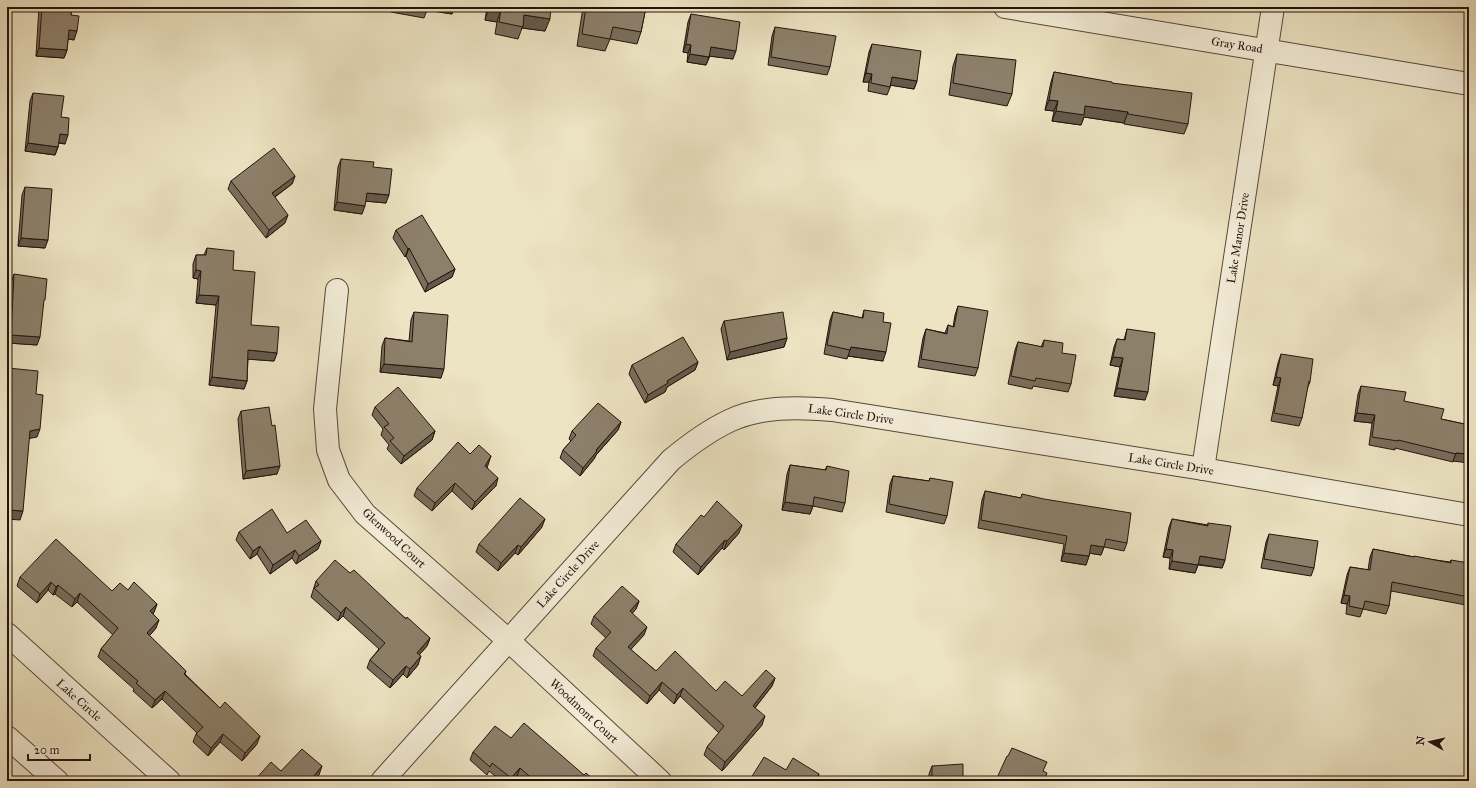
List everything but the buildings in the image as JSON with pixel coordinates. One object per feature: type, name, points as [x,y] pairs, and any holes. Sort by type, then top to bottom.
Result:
[{"type":"street","name":"Gray Road","points":[[1005,7],[1469,84]]},
{"type":"street","name":"Lake Manor Drive","points":[[1203,469],[1273,7]]},
{"type":"street","name":"Glenwood Court","points":[[337,290],[325,409],[328,450],[339,480],[365,514],[508,640]]},
{"type":"street","name":"Lake Circle Drive","points":[[382,781],[671,460],[690,444],[730,420],[754,413],[786,408],[832,410],[1203,469],[1469,515]]},
{"type":"street","name":"Lake Circle","points":[[7,634],[169,781]]},
{"type":"street","name":"Woodmont Court","points":[[508,640],[660,781]]},
{"type":"street","points":[[7,737],[57,781]]}]
